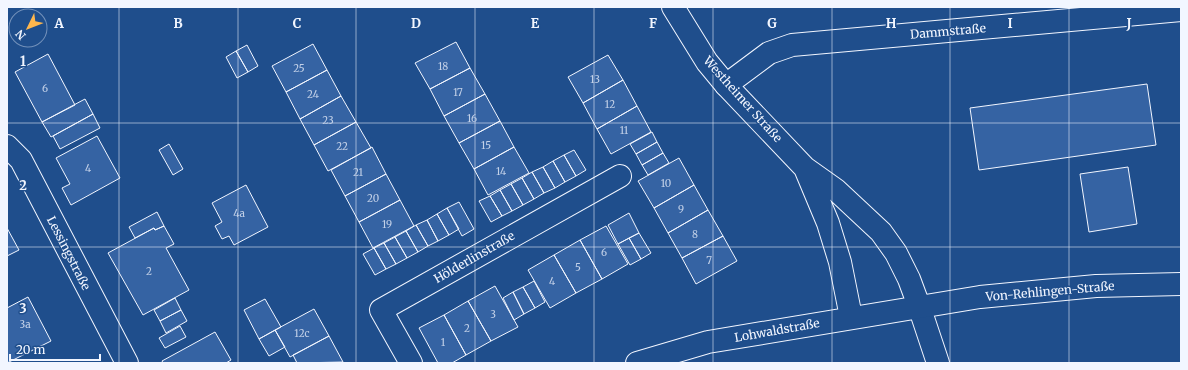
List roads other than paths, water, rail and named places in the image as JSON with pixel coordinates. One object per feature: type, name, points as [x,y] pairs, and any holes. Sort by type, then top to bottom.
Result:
[{"type":"street","name":"Westheimer Straße","points":[[673,7],[707,62],[726,85],[805,168],[836,190],[881,232],[896,253],[909,279],[938,363]]},
{"type":"street","name":"Dammstraße","points":[[726,85],[769,53],[792,45],[1181,10]]},
{"type":"street","name":"Lessingstraße","points":[[7,146],[22,160],[127,363]]},
{"type":"street","name":"Westheimer Straße","points":[[805,168],[828,223],[840,262],[851,317]]},
{"type":"street","name":"Hölderlinstraße","points":[[411,363],[381,310],[620,176]]},
{"type":"street","name":"Von-Rehlingen-Straße","points":[[919,306],[1041,290],[1096,286],[1181,284]]},
{"type":"street","name":"Lohwaldstraße","points":[[637,363],[708,342],[919,306]]}]
